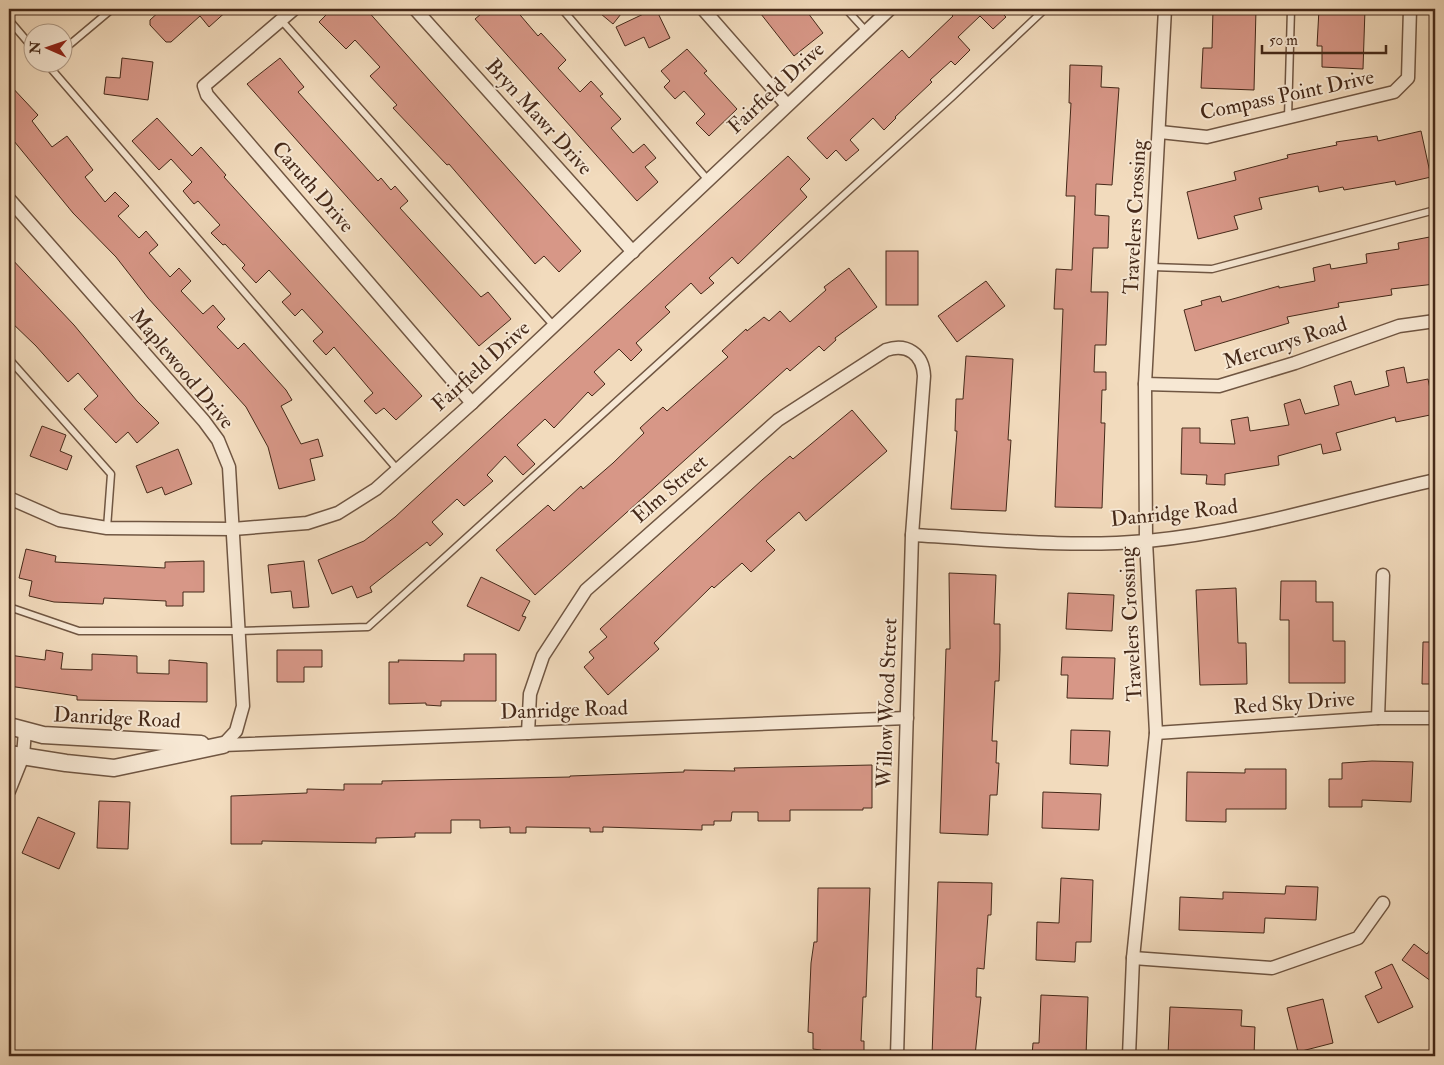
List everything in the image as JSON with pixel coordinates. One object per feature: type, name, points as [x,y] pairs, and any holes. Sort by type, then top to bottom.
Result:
[{"type":"street","name":"Caruth Drive","points":[[294,9],[204,86],[207,95],[472,402]]},
{"type":"street","name":"Bryn Mawr Drive","points":[[415,9],[633,252]]},
{"type":"street","points":[[703,9],[787,105]]},
{"type":"street","name":"Fairfield Drive","points":[[9,498],[59,520],[107,528],[234,530],[307,524],[338,513],[376,489],[472,402],[890,9]]},
{"type":"street","name":"Travelers Crossing","points":[[1129,1056],[1134,958],[1156,732],[1146,541],[1145,384],[1160,132],[1165,9]]},
{"type":"street","name":"Compass Point Drive","points":[[1160,132],[1206,137],[1394,92],[1408,78],[1410,9]]},
{"type":"street","name":"Maplewood Drive","points":[[9,199],[204,421],[218,440],[229,467],[244,706],[236,731],[223,745]]},
{"type":"street","name":"Mercurys Road","points":[[1145,384],[1220,386],[1295,363],[1399,326],[1435,320]]},
{"type":"street","name":"Elm Street","points":[[528,733],[530,694],[543,656],[586,590],[778,420],[886,350],[902,347],[916,354]]},
{"type":"street","name":"Willow Wood Street","points":[[897,1056],[912,535],[924,376],[921,360],[916,354]]},
{"type":"street","name":"Danridge Road","points":[[912,535],[1068,543],[1146,541],[1248,527],[1435,480]]},
{"type":"street","points":[[1378,718],[1382,575]]},
{"type":"street","name":"Danridge Road","points":[[9,726],[43,735],[223,745],[907,718]]},
{"type":"street","name":"Red Sky Drive","points":[[1156,732],[1378,718],[1435,718]]},
{"type":"street","points":[[9,790],[16,755],[25,731]]},
{"type":"street","name":"Danridge Road","points":[[16,755],[114,768],[223,745]]},
{"type":"street","points":[[1134,958],[1272,968],[1358,938],[1383,903]]},
{"type":"lane","points":[[72,43],[112,9]]},
{"type":"lane","points":[[562,9],[707,179]]},
{"type":"lane","points":[[846,9],[866,31]]},
{"type":"lane","points":[[9,607],[80,631],[239,631],[368,627],[953,96],[1045,9]]},
{"type":"lane","points":[[1288,118],[1291,9]]},
{"type":"lane","points":[[9,20],[22,35]]},
{"type":"lane","points":[[281,20],[554,326]]},
{"type":"lane","points":[[56,72],[397,470]]},
{"type":"lane","points":[[1152,267],[1212,269],[1435,210]]},
{"type":"lane","points":[[9,358],[111,474],[107,528]]},
{"type":"building","points":[[162,9],[229,9],[209,27],[200,16],[171,42],[166,42],[150,25],[150,20]]},
{"type":"building","points":[[332,9],[366,9],[581,251],[559,272],[544,256],[535,264],[449,164],[447,165],[393,108],[397,105],[370,76],[380,67],[355,40],[346,49],[319,22]]},
{"type":"building","points":[[487,9],[515,9],[538,36],[541,33],[566,60],[558,68],[580,92],[591,81],[603,94],[600,96],[621,119],[611,128],[633,153],[644,144],[656,158],[645,167],[658,182],[637,201],[475,19]]},
{"type":"building","points":[[595,9],[625,9],[613,24]]},
{"type":"building","points":[[656,9],[670,38],[649,48],[644,37],[625,46],[616,27]]},
{"type":"building","points":[[757,9],[805,9],[823,33],[794,56]]},
{"type":"building","points":[[946,9],[998,9],[1006,17],[993,29],[980,16],[958,37],[970,50],[955,65],[951,61],[930,80],[932,82],[884,130],[873,118],[850,140],[859,150],[846,161],[836,150],[827,159],[807,138],[902,50],[909,58],[953,16]]},
{"type":"building","points":[[1213,9],[1256,9],[1254,90],[1201,88],[1203,48],[1212,48]]},
{"type":"building","points":[[1319,9],[1365,9],[1363,69],[1322,67],[1322,46],[1317,46]]},
{"type":"building","points":[[687,49],[707,71],[704,73],[737,109],[709,136],[696,123],[705,114],[684,91],[675,99],[664,87],[670,81],[661,71]]},
{"type":"building","points":[[122,58],[153,62],[148,100],[104,94],[106,77],[120,78]]},
{"type":"building","points":[[280,58],[304,87],[298,92],[378,181],[381,178],[391,190],[395,186],[408,201],[400,208],[481,297],[488,292],[511,319],[479,346],[247,84]]},
{"type":"building","points":[[1070,65],[1102,66],[1101,87],[1119,88],[1112,185],[1096,184],[1095,215],[1109,216],[1108,248],[1093,248],[1091,292],[1108,292],[1106,345],[1095,345],[1094,372],[1106,372],[1106,390],[1102,390],[1101,423],[1105,423],[1102,508],[1055,507],[1063,309],[1054,309],[1056,269],[1072,270],[1075,196],[1066,196],[1071,103],[1069,103]]},
{"type":"building","points":[[9,84],[38,115],[32,121],[52,147],[67,136],[93,170],[85,177],[105,202],[115,192],[129,206],[118,216],[139,238],[146,231],[158,245],[149,253],[170,277],[179,268],[191,281],[181,291],[203,314],[213,305],[225,319],[217,327],[238,349],[244,343],[286,390],[292,400],[281,406],[301,444],[318,439],[323,456],[310,459],[315,480],[279,489],[268,447],[246,407],[148,298],[116,257],[73,213],[9,135]]},
{"type":"building","points":[[157,118],[192,156],[201,147],[226,175],[224,177],[422,396],[396,420],[384,408],[376,414],[364,401],[373,393],[334,347],[326,355],[313,341],[323,332],[302,309],[295,316],[282,302],[291,294],[269,270],[256,283],[242,268],[245,265],[225,244],[223,245],[211,233],[220,225],[198,201],[194,204],[183,191],[192,182],[171,159],[159,170],[132,141]]},
{"type":"building","points":[[1421,131],[1431,177],[1396,185],[1395,181],[1344,190],[1343,187],[1319,192],[1318,186],[1259,198],[1262,209],[1234,216],[1238,229],[1198,239],[1187,192],[1236,180],[1234,172],[1288,158],[1287,155],[1337,145],[1336,142],[1377,136],[1378,141]]},
{"type":"building","points":[[788,156],[810,179],[800,189],[807,197],[738,264],[732,257],[709,278],[714,283],[701,294],[691,283],[665,307],[670,312],[636,343],[642,350],[631,361],[619,349],[594,372],[605,384],[592,396],[588,392],[554,428],[545,419],[517,445],[535,464],[523,475],[505,456],[487,475],[493,481],[464,506],[457,499],[432,522],[443,534],[430,546],[427,542],[370,587],[372,592],[357,598],[352,586],[332,594],[318,560],[364,541],[395,517]]},
{"type":"building","points":[[1435,236],[1435,284],[1391,289],[1392,295],[1338,303],[1339,307],[1287,317],[1289,323],[1195,351],[1184,310],[1202,305],[1201,301],[1220,296],[1222,302],[1279,286],[1279,288],[1315,281],[1313,268],[1330,264],[1331,269],[1367,263],[1366,254],[1399,249],[1398,243]]},
{"type":"building","points":[[886,251],[918,251],[918,305],[886,305]]},
{"type":"building","points":[[9,256],[74,325],[137,401],[159,423],[137,443],[128,432],[116,443],[84,409],[98,396],[78,373],[68,382],[36,346],[9,320]]},
{"type":"building","points":[[849,268],[877,307],[835,338],[836,340],[824,351],[819,346],[790,371],[787,368],[535,595],[496,550],[548,505],[554,511],[581,486],[583,489],[613,463],[644,433],[640,428],[663,407],[667,411],[728,357],[722,351],[746,329],[747,331],[764,317],[769,321],[780,311],[790,322],[826,290],[824,287]]},
{"type":"building","points":[[986,281],[1005,306],[957,342],[938,316]]},
{"type":"building","points":[[966,356],[1013,359],[1008,440],[1011,440],[1006,511],[951,509],[957,431],[955,431],[956,399],[963,399]]},
{"type":"building","points":[[1404,367],[1407,383],[1428,379],[1435,414],[1396,422],[1395,417],[1336,433],[1341,450],[1323,454],[1321,444],[1278,456],[1279,465],[1225,474],[1225,485],[1206,484],[1207,475],[1181,474],[1182,428],[1200,428],[1200,443],[1235,444],[1231,420],[1248,417],[1250,431],[1289,425],[1284,404],[1300,399],[1305,414],[1339,405],[1334,386],[1351,381],[1355,395],[1389,386],[1386,371]]},
{"type":"building","points":[[852,410],[887,451],[806,521],[799,512],[766,541],[775,550],[751,572],[742,563],[714,588],[712,586],[654,643],[659,649],[608,695],[584,667],[594,658],[589,652],[607,637],[600,629],[762,480],[790,456],[793,459]]},
{"type":"building","points":[[42,426],[66,435],[60,451],[72,456],[67,470],[30,456]]},
{"type":"building","points":[[178,449],[192,484],[165,495],[162,487],[147,493],[136,466]]},
{"type":"building","points":[[26,549],[56,556],[55,562],[165,568],[165,562],[204,561],[204,592],[183,592],[183,606],[166,606],[166,601],[104,598],[103,604],[54,602],[29,596],[32,581],[19,578]]},
{"type":"building","points":[[304,561],[309,607],[293,608],[291,591],[271,593],[268,565]]},
{"type":"building","points":[[949,573],[996,575],[994,624],[1000,624],[1000,650],[999,681],[995,681],[992,741],[997,741],[996,763],[999,763],[997,795],[990,795],[988,835],[940,833],[946,649],[950,649]]},
{"type":"building","points":[[481,577],[530,601],[522,616],[526,617],[519,631],[467,606]]},
{"type":"building","points":[[1281,581],[1316,581],[1316,602],[1333,602],[1333,641],[1345,641],[1345,683],[1289,683],[1289,620],[1280,620]]},
{"type":"building","points":[[1236,588],[1238,643],[1246,643],[1247,684],[1200,685],[1196,590]]},
{"type":"building","points":[[1068,593],[1114,595],[1112,631],[1066,629]]},
{"type":"building","points":[[1423,642],[1435,642],[1435,684],[1422,684]]},
{"type":"building","points":[[46,650],[63,653],[61,669],[92,670],[92,654],[137,656],[137,673],[169,674],[169,660],[207,663],[207,702],[77,700],[77,696],[9,686],[9,655],[45,660]]},
{"type":"building","points":[[277,650],[322,650],[322,667],[304,667],[304,682],[277,682]]},
{"type":"building","points":[[464,654],[496,654],[496,701],[441,701],[441,706],[426,705],[426,703],[389,704],[389,662],[399,662],[398,660],[464,661]]},
{"type":"building","points":[[1062,657],[1115,658],[1113,699],[1067,698],[1068,675],[1061,675]]},
{"type":"building","points":[[1071,730],[1110,731],[1108,766],[1070,764]]},
{"type":"building","points":[[1372,761],[1413,762],[1411,802],[1362,800],[1362,807],[1329,807],[1329,779],[1342,779],[1342,763]]},
{"type":"building","points":[[872,765],[872,808],[863,808],[863,810],[790,810],[790,821],[758,821],[758,812],[732,812],[731,821],[714,821],[714,825],[702,825],[702,830],[603,827],[603,832],[590,832],[590,828],[526,827],[526,833],[510,833],[510,827],[480,828],[480,820],[451,820],[451,833],[415,833],[415,837],[376,838],[376,843],[262,841],[262,844],[231,844],[231,796],[307,793],[307,789],[344,790],[344,784],[382,784],[382,781],[570,777],[684,772],[684,770],[735,771],[734,768]]},
{"type":"building","points":[[1245,769],[1286,769],[1286,809],[1226,809],[1226,822],[1186,821],[1187,772],[1245,773]]},
{"type":"building","points":[[1043,792],[1101,794],[1099,830],[1042,828]]},
{"type":"building","points":[[99,801],[130,802],[128,849],[97,848]]},
{"type":"building","points":[[38,817],[75,833],[59,869],[22,853]]},
{"type":"building","points":[[1061,878],[1093,880],[1091,942],[1076,942],[1075,962],[1036,960],[1037,922],[1059,923]]},
{"type":"building","points":[[938,882],[992,883],[991,915],[988,915],[984,969],[977,968],[976,997],[981,997],[975,1056],[932,1056]]},
{"type":"building","points":[[1286,886],[1318,887],[1316,920],[1265,918],[1264,933],[1179,930],[1180,897],[1223,899],[1223,892],[1285,894]]},
{"type":"building","points":[[818,888],[870,888],[866,997],[863,997],[861,1041],[864,1041],[864,1056],[820,1056],[821,1050],[813,1049],[813,1033],[808,1032],[811,963],[814,942],[817,942]]},
{"type":"building","points":[[1435,942],[1435,984],[1402,960],[1414,944],[1427,954]]},
{"type":"building","points":[[1392,964],[1413,1007],[1378,1023],[1365,996],[1382,988],[1375,972]]},
{"type":"building","points":[[1041,995],[1088,997],[1086,1056],[1032,1056],[1033,1043],[1039,1043]]},
{"type":"building","points":[[1323,999],[1333,1043],[1298,1052],[1287,1008]]},
{"type":"building","points":[[1170,1007],[1242,1010],[1241,1026],[1255,1027],[1254,1056],[1168,1055]]}]
